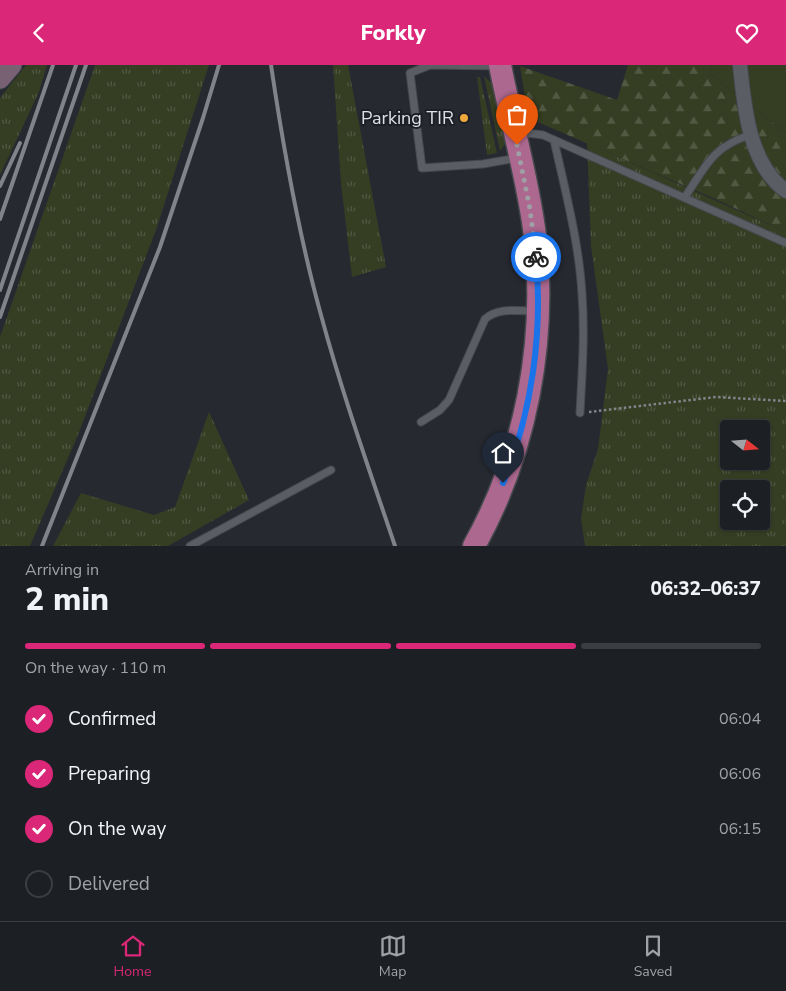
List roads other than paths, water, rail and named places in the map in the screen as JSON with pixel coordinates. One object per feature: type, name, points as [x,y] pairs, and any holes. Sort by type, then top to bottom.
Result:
[{"type":"highway","points":[[474,546],[499,495],[514,455],[531,384],[538,311],[535,236],[500,65]]},
{"type":"main road","points":[[0,79],[12,65]]},
{"type":"street","points":[[740,65],[744,112],[750,135],[762,163],[786,191]]},
{"type":"lane","points":[[500,65],[430,65],[410,73],[422,168],[483,164],[520,157]]},
{"type":"lane","points":[[514,132],[543,135],[786,243]]},
{"type":"lane","points":[[685,197],[715,153],[731,141],[750,135]]},
{"type":"lane","points":[[554,140],[577,251],[582,293],[584,336],[580,413]]},
{"type":"lane","points":[[421,422],[440,410],[449,401],[481,328],[492,313],[538,311]]},
{"type":"lane","points":[[190,546],[331,470]]},
{"type":"railway","points":[[0,219],[53,65]]},
{"type":"railway","points":[[0,290],[76,65]]},
{"type":"railway","points":[[0,317],[86,65]]},
{"type":"railway","points":[[42,546],[160,247],[219,65]]},
{"type":"railway","points":[[271,65],[292,191],[313,285],[347,402],[395,546]]},
{"type":"railway","points":[[0,186],[20,143]]},
{"type":"place","name":"Parking TIR","points":[[464,118]]}]
